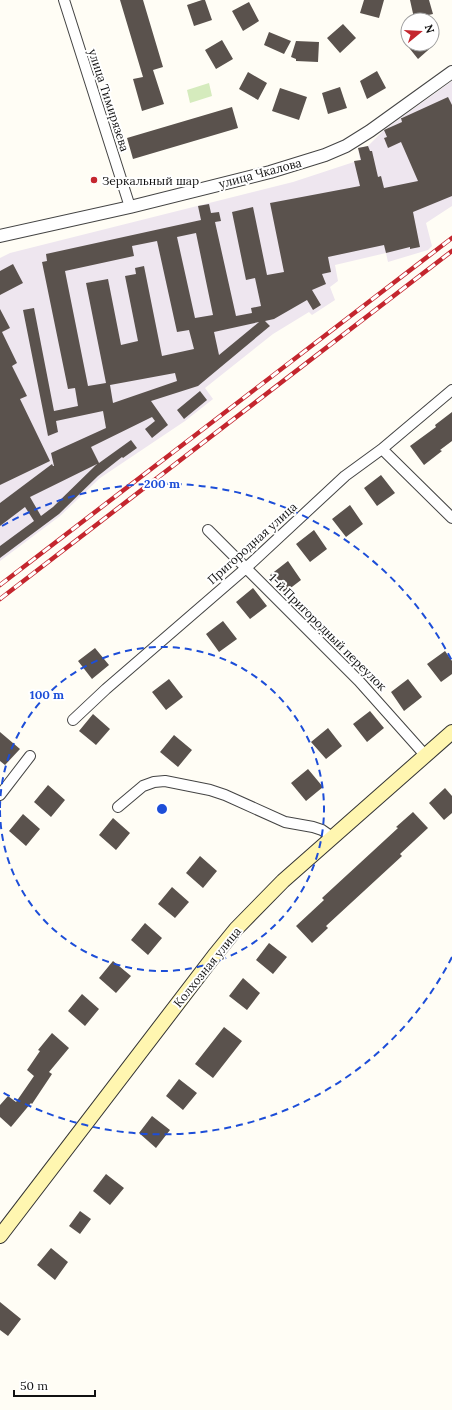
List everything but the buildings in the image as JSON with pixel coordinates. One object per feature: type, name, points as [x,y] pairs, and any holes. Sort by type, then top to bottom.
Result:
[{"type":"main road","name":"Колхозная улица","points":[[0,1236],[214,956],[258,906],[283,881],[332,837],[452,732]]},
{"type":"street","name":"улица Тимирязева","points":[[64,0],[130,207]]},
{"type":"street","name":"улица Чкалова","points":[[0,236],[130,207],[270,172],[325,155],[346,146],[370,131],[452,72]]},
{"type":"street","name":"Пригородная улица","points":[[73,720],[106,689],[246,568],[346,476],[382,450],[452,390]]},
{"type":"street","points":[[382,450],[452,518]]},
{"type":"street","name":"1-й Пригородный переулок","points":[[208,530],[364,687],[425,755]]},
{"type":"street","points":[[0,795],[30,756]]},
{"type":"street","points":[[118,806],[144,786],[154,782],[165,781],[210,790],[225,795],[286,822],[322,830],[332,837]]},
{"type":"shaded area","points":[[452,81],[452,206],[426,223],[432,246],[428,250],[388,262],[386,253],[335,265],[338,281],[330,287],[335,300],[312,315],[309,312],[273,334],[205,388],[213,399],[185,421],[100,478],[60,516],[0,561],[0,258],[10,253],[293,182],[360,160],[358,148],[368,146],[384,130]]},
{"type":"green space","points":[[209,83],[212,96],[190,103],[187,90]]},
{"type":"railway","points":[[0,585],[452,238]]},
{"type":"railway","points":[[0,599],[452,251]]},
{"type":"place","name":"Зеркальный шар","points":[[94,180]]}]
